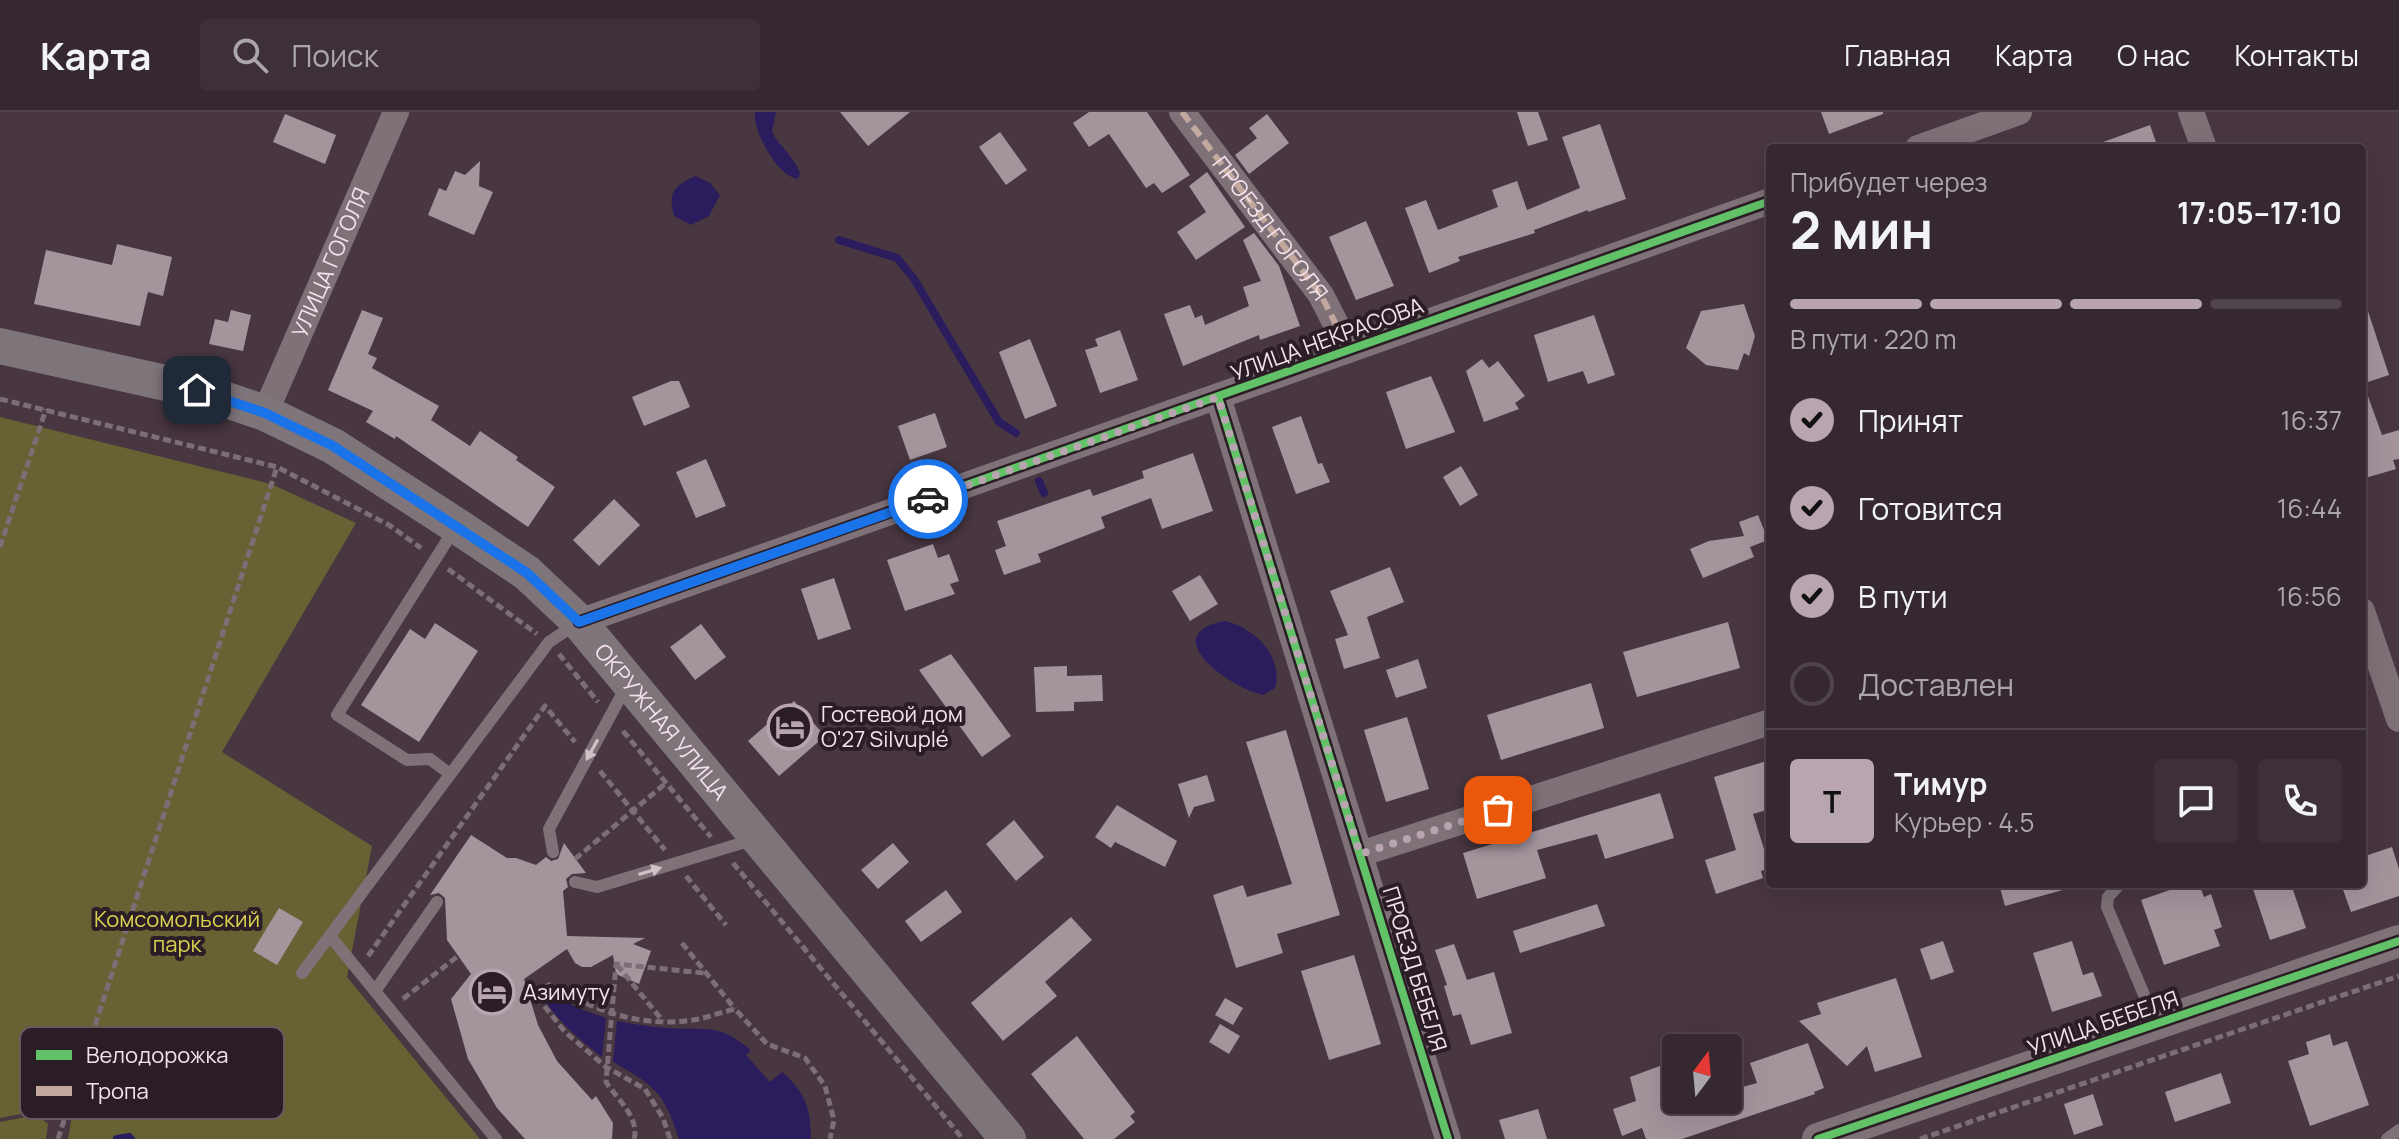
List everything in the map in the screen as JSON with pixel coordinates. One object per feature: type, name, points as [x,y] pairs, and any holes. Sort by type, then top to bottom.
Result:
[{"type":"main road","name":"ОКРУЖНАЯ УЛИЦА","points":[[0,346],[197,390],[265,413],[333,446],[527,573],[579,622],[1008,1139]]},
{"type":"street","name":"УЛИЦА ГОГОЛЯ","points":[[265,413],[396,112]]},
{"type":"street","name":"ПРОЕЗД ГОГОЛЯ","points":[[1182,112],[1321,295],[1349,350]]},
{"type":"street","points":[[1929,144],[2019,112]]},
{"type":"street","points":[[2191,112],[2203,144]]},
{"type":"street","name":"УЛИЦА НЕКРАСОВА","points":[[579,622],[1766,202]]},
{"type":"street","name":"ПРОЕЗД БЕБЕЛЯ","points":[[1218,397],[1448,1139]]},
{"type":"street","points":[[2366,623],[2399,719]]},
{"type":"street","points":[[1360,854],[1766,723]]},
{"type":"street","name":"УЛИЦА БЕБЕЛЯ","points":[[1818,1139],[2399,941]]},
{"type":"lane","points":[[450,774],[430,759],[407,760],[337,715],[457,526]]},
{"type":"lane","points":[[302,973],[549,642],[579,622]]},
{"type":"lane","points":[[553,852],[549,829],[629,682]]},
{"type":"lane","points":[[575,882],[597,887],[759,839]]},
{"type":"lane","points":[[2116,888],[2108,897],[2107,907],[2156,1024]]},
{"type":"lane","points":[[375,991],[437,902]]},
{"type":"lane","points":[[330,936],[496,1139]]},
{"type":"lane","points":[[2387,1139],[2399,1130]]},
{"type":"path","points":[[0,547],[46,409]]},
{"type":"path","points":[[94,1027],[277,467]]},
{"type":"path","points":[[412,1011],[367,957],[545,706],[726,925]]},
{"type":"path","points":[[575,859],[666,783]]},
{"type":"path","points":[[682,943],[704,973],[767,1044],[805,1058],[825,1086],[834,1120],[830,1139]]},
{"type":"path","points":[[402,1000],[458,956]]},
{"type":"path","points":[[616,964],[704,973]]},
{"type":"path","points":[[616,964],[606,1082],[631,1115],[636,1134],[634,1139]]},
{"type":"path","points":[[616,964],[663,1021]]},
{"type":"path","points":[[1920,1139],[2399,976]]},
{"type":"path","points":[[670,1139],[663,1118],[645,1089],[606,1067],[565,1032],[534,993],[551,984],[580,1003],[611,1015],[663,1021],[692,1020],[735,1009]]},
{"type":"path","points":[[58,1139],[65,1119]]},
{"type":"green space","name":"Комсомольский парк","points":[[0,417],[271,484],[356,523],[222,752],[372,846],[347,977],[480,1139],[68,1139],[71,1119],[284,1119],[284,1027],[20,1027],[20,1114],[0,1118]]},
{"type":"green space","points":[[42,1119],[48,1124],[46,1139],[0,1139],[0,1122]]},
{"type":"shaded area","points":[[755,112],[776,112],[772,132],[798,168],[798,179],[782,170],[768,152],[758,130]]},
{"type":"shaded area","points":[[695,176],[710,183],[720,195],[709,216],[691,225],[674,216],[672,196],[677,187]]},
{"type":"shaded area","points":[[1225,621],[1255,636],[1271,654],[1277,676],[1275,688],[1263,695],[1249,691],[1205,661],[1197,649],[1196,637],[1205,628]]},
{"type":"shaded area","points":[[549,990],[577,1008],[606,1018],[602,1057],[554,1014],[542,996]]},
{"type":"shaded area","points":[[617,1021],[662,1028],[712,1030],[739,1041],[751,1050],[746,1055],[770,1082],[782,1072],[796,1087],[808,1109],[811,1139],[679,1139],[668,1110],[656,1092],[613,1062]]},
{"type":"building","points":[[840,112],[910,112],[868,146]]},
{"type":"building","points":[[1089,112],[1147,112],[1190,175],[1162,193],[1154,183],[1146,188],[1109,134],[1089,147],[1073,123]]},
{"type":"building","points":[[1517,112],[1538,112],[1548,140],[1528,146]]},
{"type":"building","points":[[1821,112],[1883,112],[1883,114],[1829,134]]},
{"type":"building","points":[[285,114],[336,135],[325,164],[273,142]]},
{"type":"building","points":[[1267,114],[1289,143],[1249,174],[1235,155],[1257,138],[1249,128]]},
{"type":"building","points":[[1600,124],[1626,199],[1534,230],[1535,233],[1458,257],[1460,261],[1429,273],[1405,208],[1426,200],[1438,230],[1498,207],[1492,190],[1517,181],[1527,210],[1580,188],[1562,137]]},
{"type":"building","points":[[2150,125],[2157,144],[2098,144]]},
{"type":"building","points":[[1000,132],[1027,170],[1006,185],[979,147]]},
{"type":"building","points":[[480,161],[479,186],[493,192],[474,235],[428,215],[439,188],[446,191],[455,171],[465,175]]},
{"type":"building","points":[[1207,172],[1245,227],[1196,260],[1177,232],[1206,212],[1189,186]]},
{"type":"building","points":[[1366,221],[1394,286],[1356,300],[1329,237]]},
{"type":"building","points":[[1254,233],[1279,266],[1300,326],[1260,340],[1259,335],[1183,366],[1164,314],[1190,305],[1195,318],[1202,315],[1205,325],[1249,306],[1243,287],[1261,281],[1243,240]]},
{"type":"building","points":[[117,244],[172,257],[163,296],[148,292],[140,326],[34,304],[46,250],[112,265]]},
{"type":"building","points":[[1744,304],[1755,336],[1749,356],[1744,353],[1738,370],[1706,365],[1686,348],[1701,311]]},
{"type":"building","points":[[2366,305],[2389,375],[2366,383]]},
{"type":"building","points":[[231,310],[251,315],[243,351],[209,344],[215,319],[228,322]]},
{"type":"building","points":[[362,310],[383,318],[368,354],[377,358],[372,368],[439,406],[431,420],[470,446],[480,431],[555,487],[528,527],[396,436],[395,439],[366,422],[373,411],[328,390]]},
{"type":"building","points":[[1594,315],[1615,375],[1588,384],[1583,371],[1548,382],[1534,335]]},
{"type":"building","points":[[1120,330],[1138,380],[1100,393],[1085,350],[1098,346],[1095,339]]},
{"type":"building","points":[[1030,339],[1057,406],[1025,419],[999,352]]},
{"type":"building","points":[[1482,359],[1489,368],[1498,361],[1525,396],[1515,403],[1519,409],[1484,422],[1466,371]]},
{"type":"building","points":[[1431,376],[1455,432],[1406,449],[1386,392]]},
{"type":"building","points":[[671,381],[679,381],[690,407],[644,426],[632,397]]},
{"type":"building","points":[[2366,391],[2382,435],[2399,430],[2399,459],[2393,460],[2396,469],[2366,478]]},
{"type":"building","points":[[935,413],[947,447],[910,460],[898,426]]},
{"type":"building","points":[[1301,416],[1318,464],[1322,463],[1330,482],[1296,494],[1272,427]]},
{"type":"building","points":[[1193,453],[1213,511],[1162,529],[1151,498],[1101,517],[1105,528],[1038,554],[1041,562],[1004,575],[995,550],[1006,546],[997,521],[1090,489],[1093,496],[1144,478],[1142,471]]},
{"type":"building","points":[[706,459],[726,506],[696,518],[676,472]]},
{"type":"building","points":[[1461,466],[1478,495],[1460,506],[1443,477]]},
{"type":"building","points":[[614,499],[640,525],[599,566],[573,540]]},
{"type":"building","points":[[1758,515],[1766,541],[1750,547],[1754,557],[1703,578],[1690,549],[1709,541],[1744,536],[1739,522]]},
{"type":"building","points":[[933,544],[938,558],[949,554],[959,581],[950,584],[955,594],[905,611],[887,560]]},
{"type":"building","points":[[1390,567],[1404,602],[1367,617],[1380,658],[1344,669],[1335,639],[1348,635],[1330,591]]},
{"type":"building","points":[[1200,575],[1218,604],[1190,621],[1172,591]]},
{"type":"building","points":[[834,578],[851,629],[818,640],[801,589]]},
{"type":"building","points":[[1728,622],[1740,668],[1637,697],[1623,652]]},
{"type":"building","points":[[435,623],[478,651],[419,742],[361,705],[410,629],[425,639]]},
{"type":"building","points":[[701,624],[726,657],[695,680],[670,647]]},
{"type":"building","points":[[951,654],[1011,736],[982,757],[919,670]]},
{"type":"building","points":[[1418,659],[1427,688],[1396,698],[1386,670]]},
{"type":"building","points":[[1067,666],[1067,676],[1102,675],[1103,701],[1074,702],[1074,711],[1036,712],[1034,667]]},
{"type":"building","points":[[1591,683],[1604,728],[1501,760],[1487,715]]},
{"type":"building","points":[[794,701],[825,736],[779,776],[748,741]]},
{"type":"building","points":[[1407,717],[1429,789],[1386,802],[1364,730]]},
{"type":"building","points":[[1286,730],[1340,915],[1277,934],[1283,953],[1236,968],[1213,895],[1243,885],[1247,897],[1292,884],[1246,742]]},
{"type":"building","points":[[1766,761],[1766,810],[1753,814],[1766,855],[1766,869],[1761,871],[1763,878],[1716,894],[1705,860],[1736,850],[1714,777]]},
{"type":"building","points":[[1207,775],[1215,801],[1194,807],[1189,818],[1178,784]]},
{"type":"building","points":[[1660,793],[1674,838],[1605,859],[1597,834],[1537,850],[1546,878],[1477,899],[1463,853]]},
{"type":"building","points":[[1117,805],[1177,841],[1165,867],[1115,842],[1111,848],[1095,837]]},
{"type":"building","points":[[1014,820],[1044,857],[1016,881],[986,844]]},
{"type":"building","name":"Азимуту","points":[[471,835],[507,858],[536,865],[546,857],[551,861],[558,859],[564,843],[586,873],[572,874],[566,879],[568,887],[563,891],[567,936],[645,938],[633,944],[651,951],[639,984],[616,974],[613,955],[591,967],[582,967],[575,963],[567,949],[524,979],[538,1025],[557,1061],[592,1100],[596,1096],[613,1123],[612,1139],[525,1139],[497,1108],[468,1059],[451,999],[471,974],[447,940],[445,898],[439,893],[430,895]]},
{"type":"building","points":[[893,843],[909,862],[878,889],[861,870]]},
{"type":"building","points":[[2392,847],[2399,869],[2399,896],[2351,912],[2342,888],[2366,888],[2366,856]]},
{"type":"building","points":[[2000,888],[2063,888],[2063,890],[2005,906]]},
{"type":"building","points":[[2176,888],[2201,888],[2204,897],[2211,894],[2222,927],[2214,930],[2220,946],[2164,965],[2141,900]]},
{"type":"building","points":[[2292,888],[2306,928],[2270,940],[2253,889]]},
{"type":"building","points":[[946,890],[962,912],[921,942],[905,921]]},
{"type":"building","points":[[1597,904],[1605,926],[1520,953],[1513,931]]},
{"type":"building","points":[[279,908],[303,922],[277,965],[253,951]]},
{"type":"building","points":[[1071,917],[1092,940],[1045,982],[1057,996],[1003,1041],[971,1003]]},
{"type":"building","points":[[1943,941],[1954,972],[1931,980],[1920,949]]},
{"type":"building","points":[[2072,941],[2083,975],[2093,972],[2102,996],[2052,1012],[2033,953]]},
{"type":"building","points":[[1454,944],[1467,980],[1494,972],[1512,1033],[1471,1045],[1461,1014],[1453,1016],[1435,950]]},
{"type":"building","points":[[1354,955],[1381,1044],[1329,1060],[1301,971]]},
{"type":"building","points":[[1896,978],[1922,1057],[1875,1072],[1867,1046],[1847,1066],[1799,1021],[1821,1014],[1817,1003]]},
{"type":"building","points":[[1225,998],[1243,1008],[1233,1025],[1215,1015]]},
{"type":"building","points":[[1220,1024],[1240,1036],[1229,1054],[1209,1042]]},
{"type":"building","points":[[2330,1034],[2333,1046],[2347,1041],[2369,1105],[2310,1126],[2288,1061],[2309,1054],[2306,1042]]},
{"type":"building","points":[[1077,1036],[1135,1112],[1130,1116],[1135,1122],[1114,1139],[1084,1139],[1031,1074]]},
{"type":"building","points":[[1808,1043],[1824,1088],[1815,1094],[1682,1139],[1646,1139],[1642,1128],[1622,1136],[1613,1109],[1636,1101],[1630,1077],[1662,1065],[1662,1114],[1742,1114],[1742,1087],[1757,1083],[1750,1063]]},
{"type":"building","points":[[2221,1073],[2231,1103],[2175,1122],[2165,1092]]},
{"type":"building","points":[[2093,1094],[2103,1125],[2074,1135],[2064,1104]]},
{"type":"building","points":[[1538,1109],[1547,1139],[1505,1139],[1499,1120]]},
{"type":"waterway","points":[[839,240],[897,258],[914,279],[999,422],[1016,433]]},
{"type":"waterway","points":[[1039,481],[1044,493]]},
{"type":"waterway","points":[[117,1139],[131,1139]]},
{"type":"marked path","points":[[1182,112],[1321,295],[1349,350]]},
{"type":"cycle path","points":[[579,622],[1766,202]]},
{"type":"cycle path","points":[[1218,397],[1448,1139]]},
{"type":"cycle path","points":[[1818,1139],[2399,941]]},
{"type":"way so far","points":[[928,499],[1218,397],[1360,854],[1498,810]]},
{"type":"place","name":"Гостевой дом O'27 Silvuplé","points":[[790,727]]},
{"type":"place","name":"Азимуту","points":[[492,992]]},
{"type":"route","points":[[197,390],[265,413],[333,446],[527,573],[579,622],[928,499]]}]
